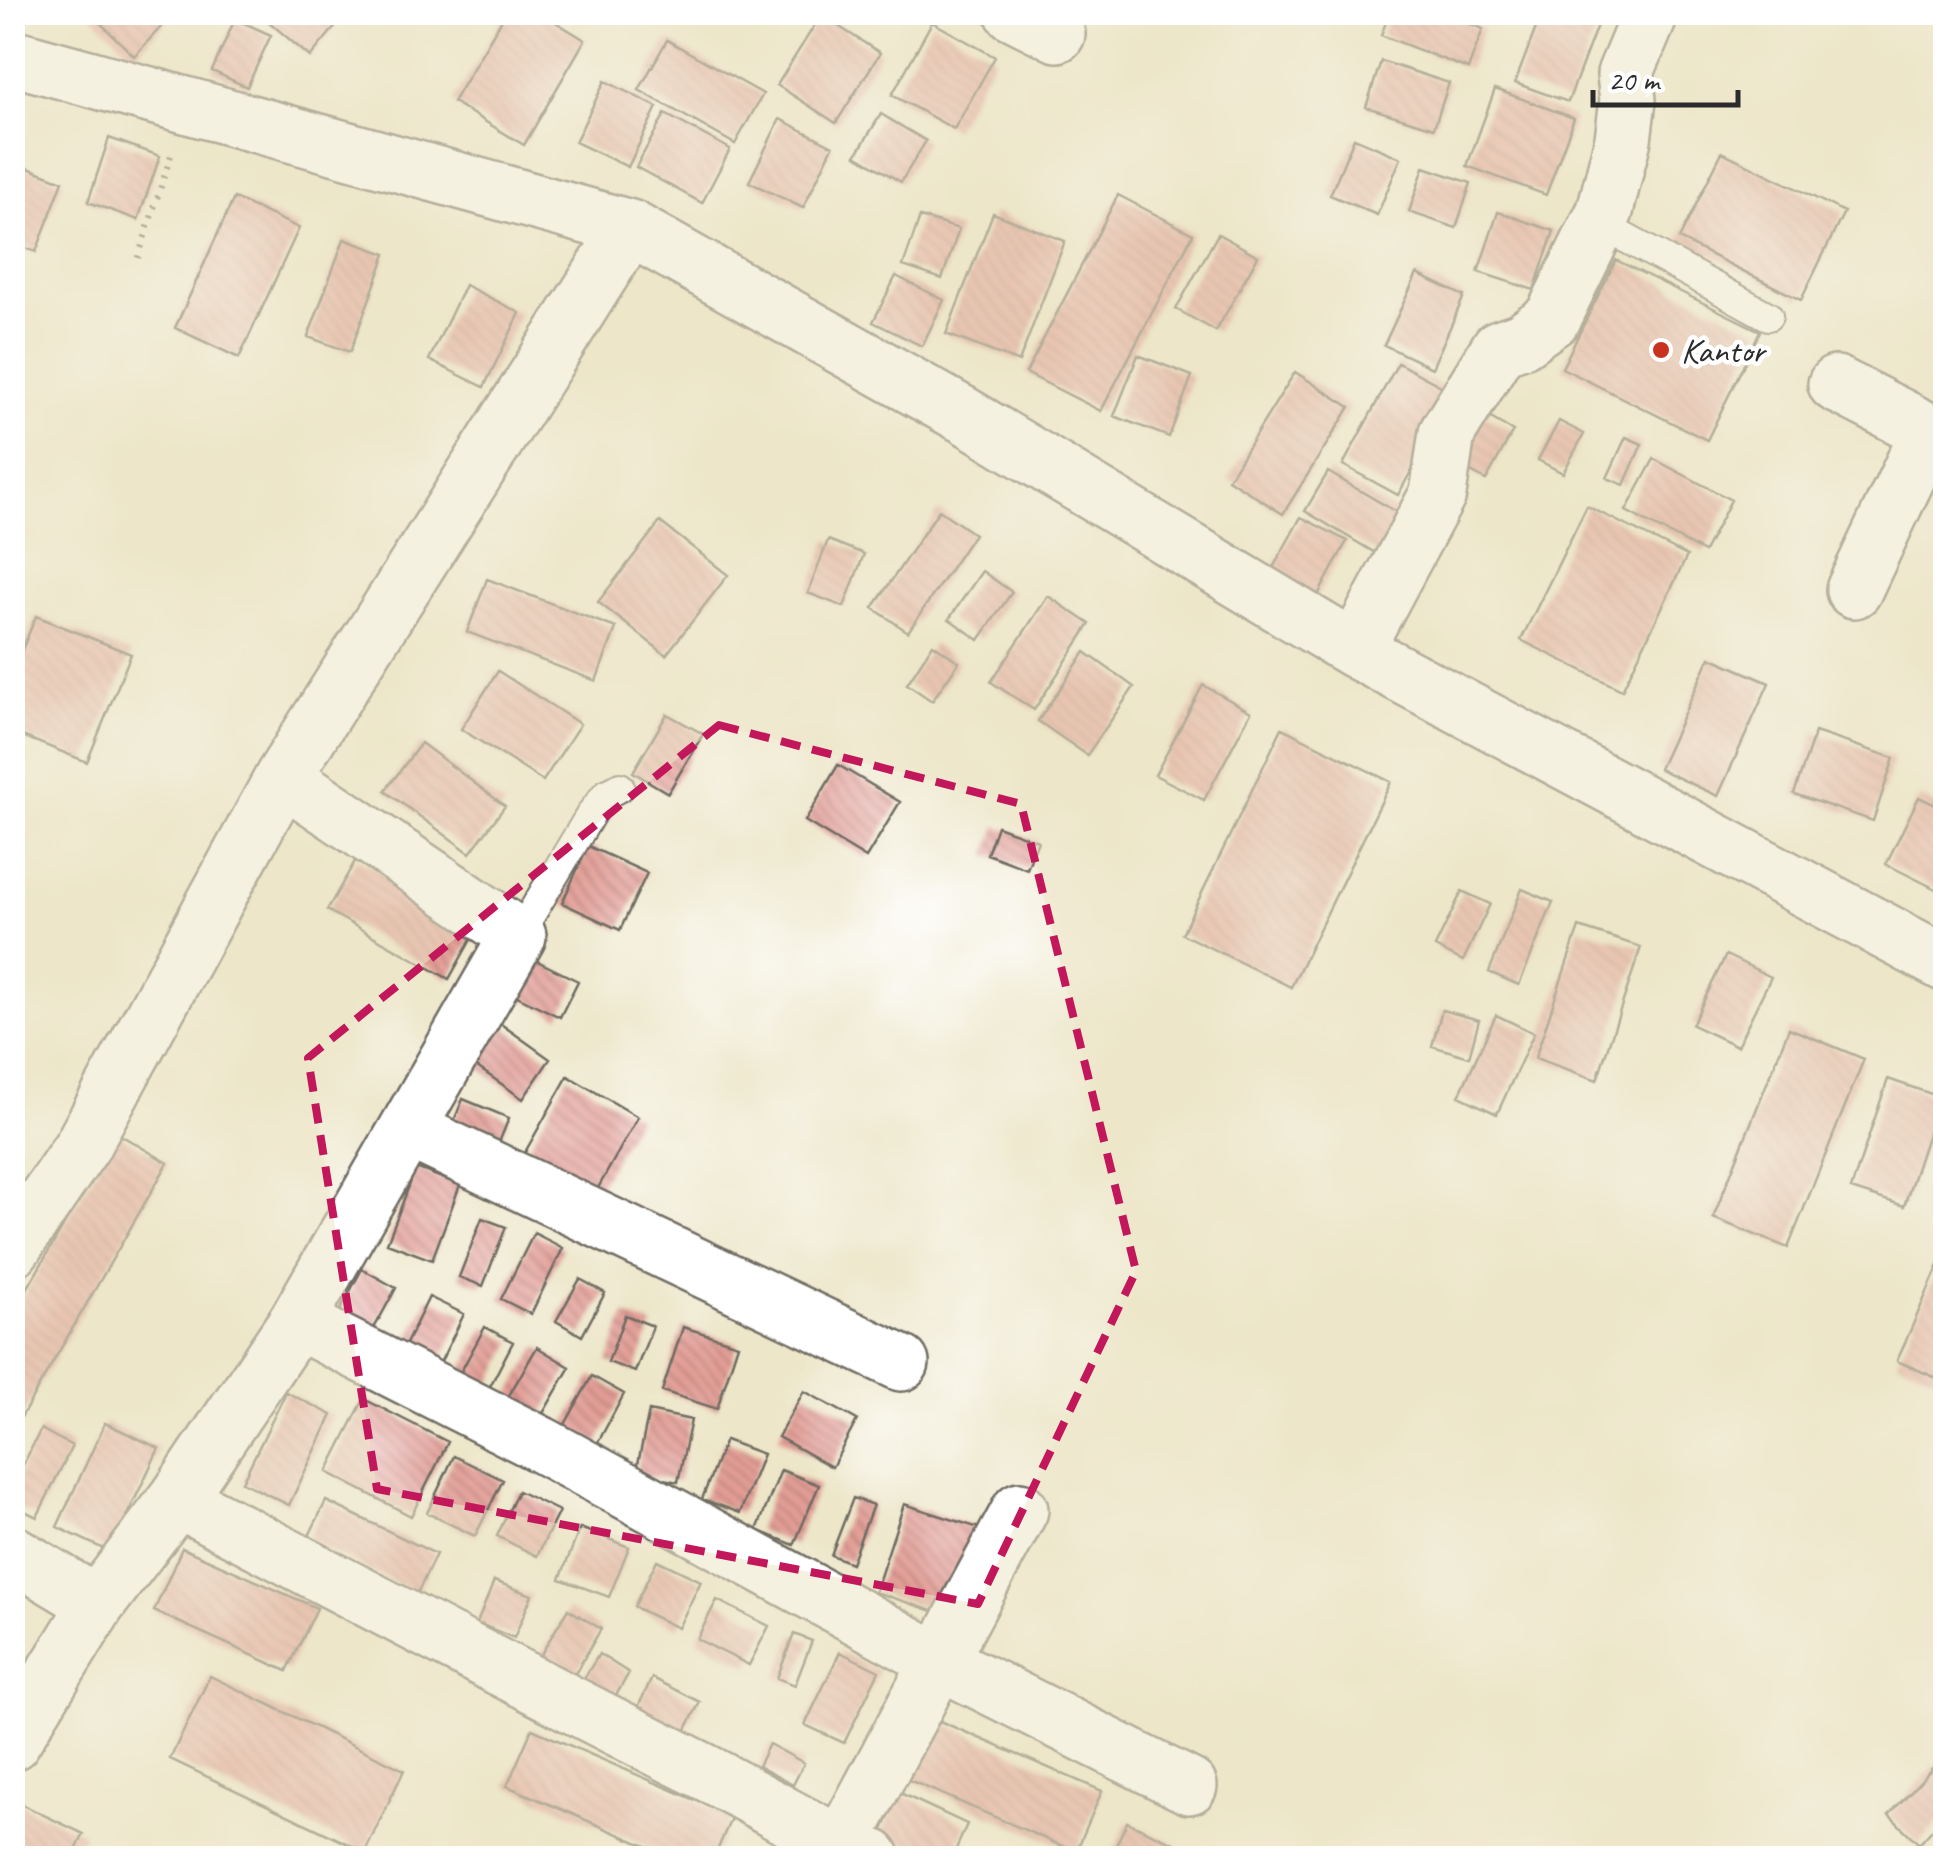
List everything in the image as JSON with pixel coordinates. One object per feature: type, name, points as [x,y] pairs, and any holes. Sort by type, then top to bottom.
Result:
[{"type":"street","points":[[16,12],[20,27],[33,44],[67,74]]},
{"type":"street","points":[[1355,650],[1438,494],[1447,433],[1498,348],[1522,340],[1552,319],[1605,210],[1623,139],[1628,100],[1625,74],[1651,12]]},
{"type":"street","points":[[12,57],[630,228],[964,415],[1355,650],[1946,964]]},
{"type":"street","points":[[12,1248],[82,1146],[284,777],[630,228]]},
{"type":"street","points":[[1836,384],[1937,435],[1854,590]]},
{"type":"street","points":[[12,1742],[97,1604],[177,1499],[297,1322],[518,936],[284,777]]},
{"type":"street","points":[[409,1130],[900,1363]]},
{"type":"street","points":[[297,1322],[540,1444],[939,1660],[1188,1786]]},
{"type":"street","points":[[177,1499],[857,1852],[939,1660],[1020,1510]]},
{"type":"street","points":[[12,1553],[97,1604]]},
{"type":"lane","points":[[1598,223],[1768,316]]},
{"type":"lane","points":[[518,936],[592,812],[606,794],[620,788]]},
{"type":"path","points":[[138,258],[187,106]]},
{"type":"highlighted area","points":[[719,725],[1021,804],[1136,1271],[978,1604],[377,1489],[308,1058]]},
{"type":"building","points":[[89,12],[175,12],[134,56]]},
{"type":"building","points":[[317,12],[335,27],[310,57],[261,15]]},
{"type":"building","points":[[506,12],[539,12],[585,40],[524,145],[453,102]]},
{"type":"building","points":[[1390,12],[1442,12],[1483,29],[1468,69],[1381,35]]},
{"type":"building","points":[[1542,12],[1602,12],[1568,102],[1515,83]]},
{"type":"building","points":[[821,15],[880,53],[836,123],[777,85]]},
{"type":"building","points":[[235,19],[271,35],[247,87],[212,71]]},
{"type":"building","points":[[932,22],[995,57],[954,129],[892,95]]},
{"type":"building","points":[[667,40],[763,94],[735,144],[639,90]]},
{"type":"building","points":[[1381,61],[1449,83],[1434,128],[1366,107]]},
{"type":"building","points":[[605,81],[657,107],[628,167],[575,142]]},
{"type":"building","points":[[1495,89],[1574,118],[1546,195],[1467,166]]},
{"type":"building","points":[[665,114],[730,149],[702,203],[636,167]]},
{"type":"building","points":[[881,114],[926,141],[901,182],[856,155]]},
{"type":"building","points":[[780,119],[833,146],[803,208],[749,182]]},
{"type":"building","points":[[109,138],[160,156],[138,220],[88,202]]},
{"type":"building","points":[[1354,138],[1401,158],[1377,215],[1330,195]]},
{"type":"building","points":[[1722,152],[1844,212],[1801,300],[1679,239]]},
{"type":"building","points":[[12,162],[63,181],[36,252],[12,243]]},
{"type":"building","points":[[1424,167],[1471,183],[1456,228],[1409,212]]},
{"type":"building","points":[[1118,195],[1193,234],[1101,411],[1026,373]]},
{"type":"building","points":[[234,198],[299,228],[239,358],[175,328]]},
{"type":"building","points":[[1498,212],[1554,231],[1534,290],[1478,272]]},
{"type":"building","points":[[993,213],[1065,241],[1019,362],[946,334]]},
{"type":"building","points":[[920,217],[959,229],[942,279],[903,266]]},
{"type":"building","points":[[1218,234],[1258,256],[1216,331],[1176,309]]},
{"type":"building","points":[[344,239],[386,254],[350,352],[308,337]]},
{"type":"building","name":"Kantor","points":[[1616,260],[1760,331],[1707,440],[1562,368]]},
{"type":"building","points":[[1417,274],[1464,296],[1432,368],[1384,345]]},
{"type":"building","points":[[896,276],[944,300],[922,346],[873,322]]},
{"type":"building","points":[[465,285],[520,313],[484,387],[429,360]]},
{"type":"building","points":[[1138,355],[1192,376],[1169,437],[1114,416]]},
{"type":"building","points":[[1398,363],[1454,393],[1398,495],[1343,465]]},
{"type":"building","points":[[1295,372],[1350,407],[1283,514],[1228,479]]},
{"type":"building","points":[[1482,413],[1513,431],[1486,480],[1454,463]]},
{"type":"building","points":[[1559,421],[1584,434],[1563,473],[1538,460]]},
{"type":"building","points":[[1626,437],[1642,444],[1624,485],[1607,478]]},
{"type":"building","points":[[1654,459],[1731,500],[1704,552],[1626,511]]},
{"type":"building","points":[[1328,472],[1405,517],[1382,557],[1305,511]]},
{"type":"building","points":[[1587,506],[1687,556],[1622,690],[1521,640]]},
{"type":"building","points":[[939,510],[974,534],[908,632],[873,608]]},
{"type":"building","points":[[1301,517],[1347,541],[1310,610],[1264,584]]},
{"type":"building","points":[[660,522],[728,575],[666,655],[598,602]]},
{"type":"building","points":[[828,540],[864,554],[844,607],[808,593]]},
{"type":"building","points":[[982,571],[1012,592],[979,640],[949,619]]},
{"type":"building","points":[[487,579],[616,628],[596,681],[467,632]]},
{"type":"building","points":[[1048,596],[1090,624],[1034,710],[991,682]]},
{"type":"building","points":[[36,616],[131,654],[87,762],[12,732],[12,674]]},
{"type":"building","points":[[933,644],[959,662],[932,701],[907,684]]},
{"type":"building","points":[[1085,652],[1134,687],[1087,755],[1038,721]]},
{"type":"building","points":[[1710,657],[1769,683],[1718,796],[1659,769]]},
{"type":"building","points":[[498,671],[580,724],[543,781],[461,729]]},
{"type":"building","points":[[1203,685],[1251,712],[1204,800],[1155,775]]},
{"type":"building","points":[[667,714],[703,734],[668,793],[633,772]]},
{"type":"building","points":[[1282,728],[1391,782],[1291,987],[1182,934]]},
{"type":"building","points":[[1815,732],[1894,758],[1873,821],[1794,794]]},
{"type":"building","points":[[421,743],[505,806],[470,853],[385,791]]},
{"type":"building","points":[[838,765],[900,802],[866,858],[805,821]]},
{"type":"building","points":[[1919,797],[1946,810],[1946,880],[1940,891],[1886,864]]},
{"type":"building","points":[[997,826],[1038,841],[1027,869],[987,854]]},
{"type":"building","points":[[588,846],[647,873],[620,930],[562,903]]},
{"type":"building","points":[[357,858],[478,927],[449,979],[327,910]]},
{"type":"building","points":[[1522,889],[1553,902],[1519,985],[1489,972]]},
{"type":"building","points":[[1462,891],[1490,904],[1463,961],[1435,947]]},
{"type":"building","points":[[1579,927],[1641,947],[1597,1080],[1535,1058]]},
{"type":"building","points":[[1726,955],[1771,977],[1737,1046],[1692,1025]]},
{"type":"building","points":[[529,957],[578,981],[560,1017],[511,993]]},
{"type":"building","points":[[1442,1010],[1479,1020],[1469,1057],[1432,1046]]},
{"type":"building","points":[[1496,1015],[1534,1033],[1497,1114],[1459,1096]]},
{"type":"building","points":[[498,1022],[550,1059],[523,1099],[470,1062]]},
{"type":"building","points":[[1789,1028],[1864,1059],[1788,1248],[1713,1218]]},
{"type":"building","points":[[568,1076],[638,1117],[594,1195],[524,1154]]},
{"type":"building","points":[[1888,1079],[1940,1097],[1904,1206],[1851,1189]]},
{"type":"building","points":[[463,1099],[509,1118],[493,1157],[447,1138]]},
{"type":"building","points":[[117,1133],[168,1163],[12,1433],[12,1315]]},
{"type":"building","points":[[416,1168],[460,1185],[432,1260],[387,1243]]},
{"type":"building","points":[[482,1218],[506,1227],[483,1286],[459,1277]]},
{"type":"building","points":[[534,1233],[563,1248],[531,1314],[501,1299]]},
{"type":"building","points":[[1946,1249],[1946,1382],[1897,1361]]},
{"type":"building","points":[[362,1269],[396,1288],[372,1332],[338,1314]]},
{"type":"building","points":[[580,1279],[605,1293],[582,1336],[556,1321]]},
{"type":"building","points":[[429,1297],[464,1314],[440,1363],[405,1346]]},
{"type":"building","points":[[625,1315],[653,1326],[635,1372],[608,1362]]},
{"type":"building","points":[[485,1327],[513,1342],[488,1390],[459,1375]]},
{"type":"building","points":[[683,1327],[738,1344],[717,1409],[662,1391]]},
{"type":"building","points":[[537,1347],[570,1367],[534,1429],[501,1409]]},
{"type":"building","points":[[592,1376],[624,1394],[596,1446],[563,1428]]},
{"type":"building","points":[[804,1391],[857,1420],[832,1467],[778,1437]]},
{"type":"building","points":[[286,1392],[332,1415],[289,1505],[242,1482]]},
{"type":"building","points":[[364,1399],[448,1442],[411,1516],[327,1472]]},
{"type":"building","points":[[649,1411],[691,1420],[678,1482],[636,1473]]},
{"type":"building","points":[[105,1423],[159,1448],[110,1552],[57,1527]]},
{"type":"building","points":[[41,1429],[72,1446],[37,1517],[12,1505],[12,1487]]},
{"type":"building","points":[[725,1440],[763,1454],[740,1513],[702,1499]]},
{"type":"building","points":[[454,1456],[503,1480],[475,1536],[427,1513]]},
{"type":"building","points":[[781,1470],[819,1485],[794,1545],[757,1530]]},
{"type":"building","points":[[518,1491],[559,1511],[537,1556],[497,1536]]},
{"type":"building","points":[[853,1498],[873,1505],[851,1563],[831,1555]]},
{"type":"building","points":[[326,1501],[436,1554],[417,1594],[307,1540]]},
{"type":"building","points":[[904,1504],[979,1528],[951,1617],[875,1592]]},
{"type":"building","points":[[580,1528],[629,1547],[609,1597],[560,1579]]},
{"type":"building","points":[[182,1548],[317,1608],[287,1671],[154,1611]]},
{"type":"building","points":[[657,1560],[701,1581],[678,1628],[634,1607]]},
{"type":"building","points":[[494,1581],[532,1595],[514,1638],[477,1623]]},
{"type":"building","points":[[717,1600],[769,1626],[749,1665],[697,1639]]},
{"type":"building","points":[[568,1609],[601,1629],[569,1684],[535,1664]]},
{"type":"building","points":[[794,1634],[812,1641],[795,1685],[777,1678]]},
{"type":"building","points":[[840,1652],[879,1671],[844,1743],[805,1725]]},
{"type":"building","points":[[599,1654],[629,1673],[611,1704],[580,1685]]},
{"type":"building","points":[[210,1676],[404,1770],[365,1852],[170,1759]]},
{"type":"building","points":[[652,1678],[700,1702],[682,1737],[635,1713]]},
{"type":"building","points":[[935,1719],[1102,1791],[1076,1852],[909,1780]]},
{"type":"building","points":[[532,1729],[732,1816],[714,1858],[674,1858],[507,1786]]},
{"type":"building","points":[[769,1744],[804,1763],[793,1785],[758,1766]]},
{"type":"building","points":[[1935,1765],[1946,1775],[1946,1815],[1919,1844],[1889,1815]]},
{"type":"building","points":[[900,1793],[967,1824],[952,1858],[889,1858],[873,1851]]},
{"type":"building","points":[[12,1800],[84,1834],[72,1858],[12,1858]]},
{"type":"building","points":[[1127,1822],[1176,1844],[1169,1858],[1110,1858]]},
{"type":"place","name":"Kantor","points":[[1661,350]]}]
